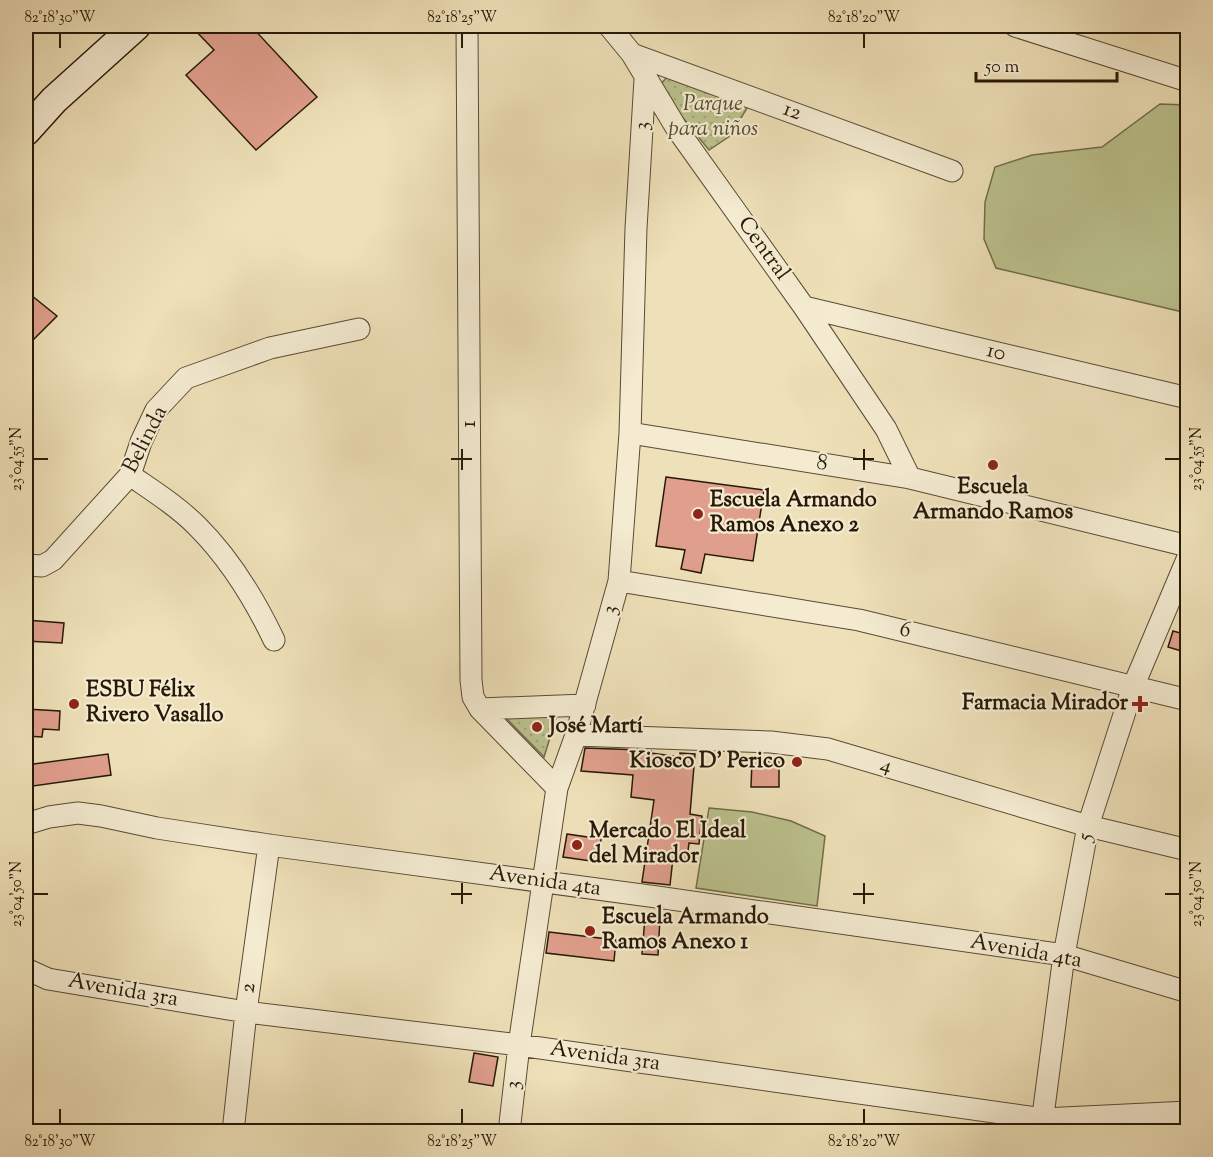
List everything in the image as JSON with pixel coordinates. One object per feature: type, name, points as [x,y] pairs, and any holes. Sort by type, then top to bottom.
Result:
[{"type":"main road","points":[[26,131],[54,100],[136,26]]},
{"type":"street","name":"1","points":[[467,26],[471,680],[473,697],[480,709],[557,788]]},
{"type":"street","name":"Central","points":[[609,26],[632,54],[677,129],[804,307],[886,429],[910,478]]},
{"type":"street","points":[[1015,26],[1188,81]]},
{"type":"street","name":"12","points":[[632,54],[952,171]]},
{"type":"street","name":"3","points":[[509,1131],[519,1046],[557,788],[585,705],[619,581],[630,433],[636,228],[645,79]]},
{"type":"street","name":"10","points":[[804,307],[1188,398]]},
{"type":"street","name":"Belinda","points":[[26,565],[42,566],[53,560],[130,475],[141,442],[156,410],[186,378],[270,348],[359,329]]},
{"type":"street","name":"8","points":[[630,433],[910,478],[1188,546]]},
{"type":"street","points":[[130,475],[169,502],[196,525],[225,558],[257,603],[274,640]]},
{"type":"street","name":"5","points":[[1042,1125],[1064,955],[1088,826],[1133,687],[1188,557]]},
{"type":"street","name":"6","points":[[619,581],[859,620],[1188,700]]},
{"type":"street","points":[[480,709],[585,705]]},
{"type":"street","name":"4","points":[[576,735],[771,742],[828,749],[1088,826],[1188,850]]},
{"type":"street","name":"Avenida 4ta","points":[[26,824],[49,817],[78,813],[156,828],[269,845],[1064,955],[1188,992]]},
{"type":"street","name":"2","points":[[233,1131],[246,1012],[269,845]]},
{"type":"street","name":"Avenida 3ra","points":[[26,969],[48,979],[246,1012],[519,1046],[1042,1125],[1188,1112]]},
{"type":"green space","name":"Parque para niños","points":[[669,75],[749,105],[730,136],[709,150],[658,87]]},
{"type":"green space","points":[[1160,104],[1187,105],[1187,313],[996,268],[984,239],[985,202],[995,167],[1032,155],[1102,147]]},
{"type":"green space","points":[[558,712],[544,757],[503,715]]},
{"type":"green space","points":[[709,808],[752,812],[791,821],[825,836],[817,906],[696,888]]},
{"type":"green space","points":[[1187,1124],[1187,1131],[1142,1131],[1142,1129]]},
{"type":"building","points":[[191,26],[251,26],[317,97],[256,150],[186,75],[214,50]]},
{"type":"building","points":[[26,291],[57,316],[26,347]]},
{"type":"building","points":[[666,477],[764,490],[753,561],[705,554],[701,573],[681,569],[685,550],[656,546]]},
{"type":"building","points":[[26,620],[64,623],[62,643],[26,641]]},
{"type":"building","points":[[1173,631],[1188,635],[1188,653],[1168,647]]},
{"type":"building","points":[[26,709],[60,711],[59,730],[43,729],[42,737],[26,736]]},
{"type":"building","points":[[585,748],[642,750],[680,757],[680,753],[695,754],[690,814],[702,816],[699,844],[689,843],[687,859],[673,858],[670,885],[642,882],[654,800],[631,797],[633,775],[581,771]]},
{"type":"building","points":[[108,754],[111,775],[26,787],[26,765]]},
{"type":"building","points":[[752,761],[779,762],[779,787],[751,787]]},
{"type":"building","points":[[567,834],[601,839],[598,862],[563,857]]},
{"type":"building","points":[[645,917],[660,918],[658,955],[642,954]]},
{"type":"building","points":[[549,932],[616,940],[614,961],[546,953]]},
{"type":"building","points":[[474,1053],[498,1057],[493,1086],[469,1082]]},
{"type":"place","name":"Escuela Armando Ramos","points":[[993,465]]},
{"type":"place","name":"Escuela Armando Ramos Anexo 2","points":[[698,514]]},
{"type":"place","name":"ESBU Félix Rivero Vasallo","points":[[74,704]]},
{"type":"place","name":"Farmacia Mirador","points":[[1140,704]]},
{"type":"place","name":"José Martí","points":[[537,727]]},
{"type":"place","name":"Kiosco D' Perico","points":[[797,762]]},
{"type":"place","name":"Mercado El Ideal del Mirador","points":[[577,845]]},
{"type":"place","name":"Escuela Armando Ramos Anexo 1","points":[[590,931]]}]
